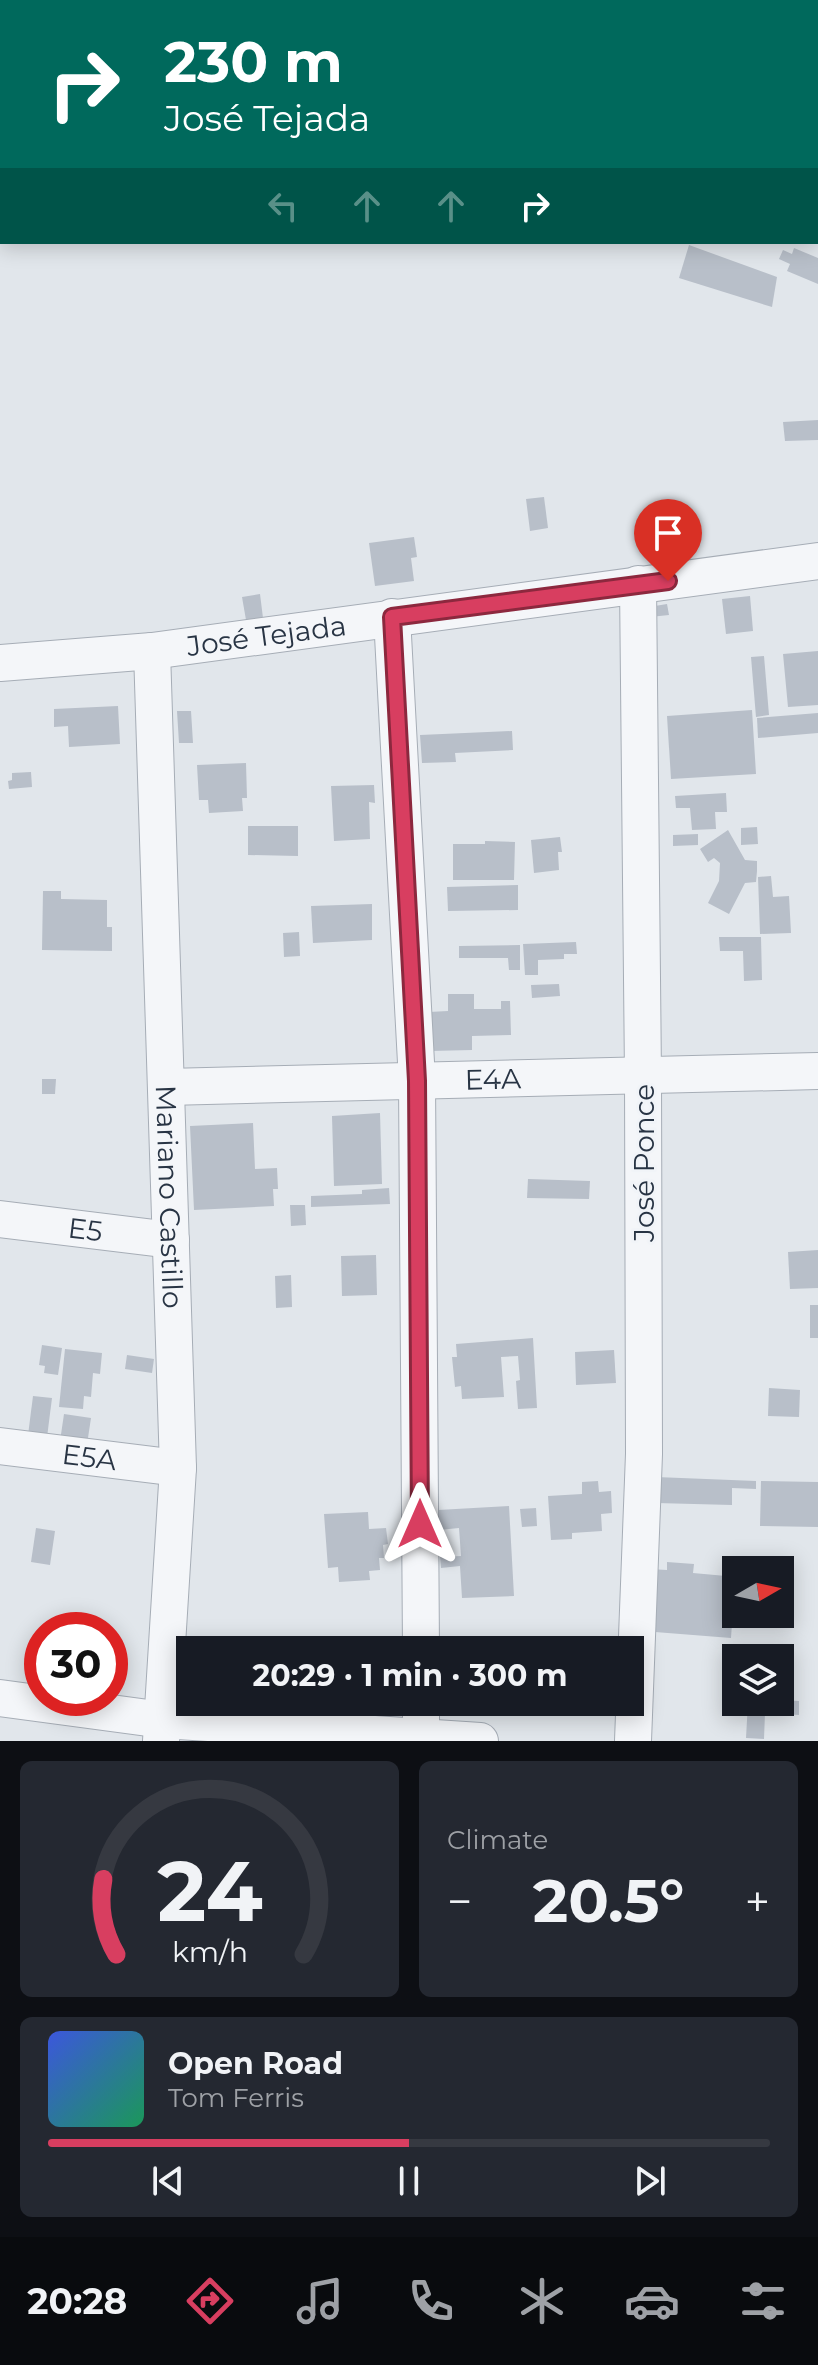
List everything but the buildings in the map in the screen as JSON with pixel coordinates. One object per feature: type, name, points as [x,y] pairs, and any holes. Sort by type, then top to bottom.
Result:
[{"type":"street","name":"José Tejada","points":[[0,663],[152,651],[818,561]]},
{"type":"street","name":"José Ponce","points":[[633,1741],[644,1454],[638,584]]},
{"type":"street","points":[[392,617],[417,1081],[421,1636]]},
{"type":"street","name":"Mariano Castillo","points":[[152,651],[178,1468],[162,1731]]},
{"type":"street","name":"E4A","points":[[167,1087],[818,1071]]},
{"type":"street","name":"E5","points":[[0,1219],[171,1240]]},
{"type":"street","name":"E5A","points":[[0,1446],[178,1468]]},
{"type":"street","points":[[0,1698],[162,1731],[421,1720],[480,1741]]},
{"type":"route","points":[[420,1524],[417,1081],[392,617],[668,581]]}]
